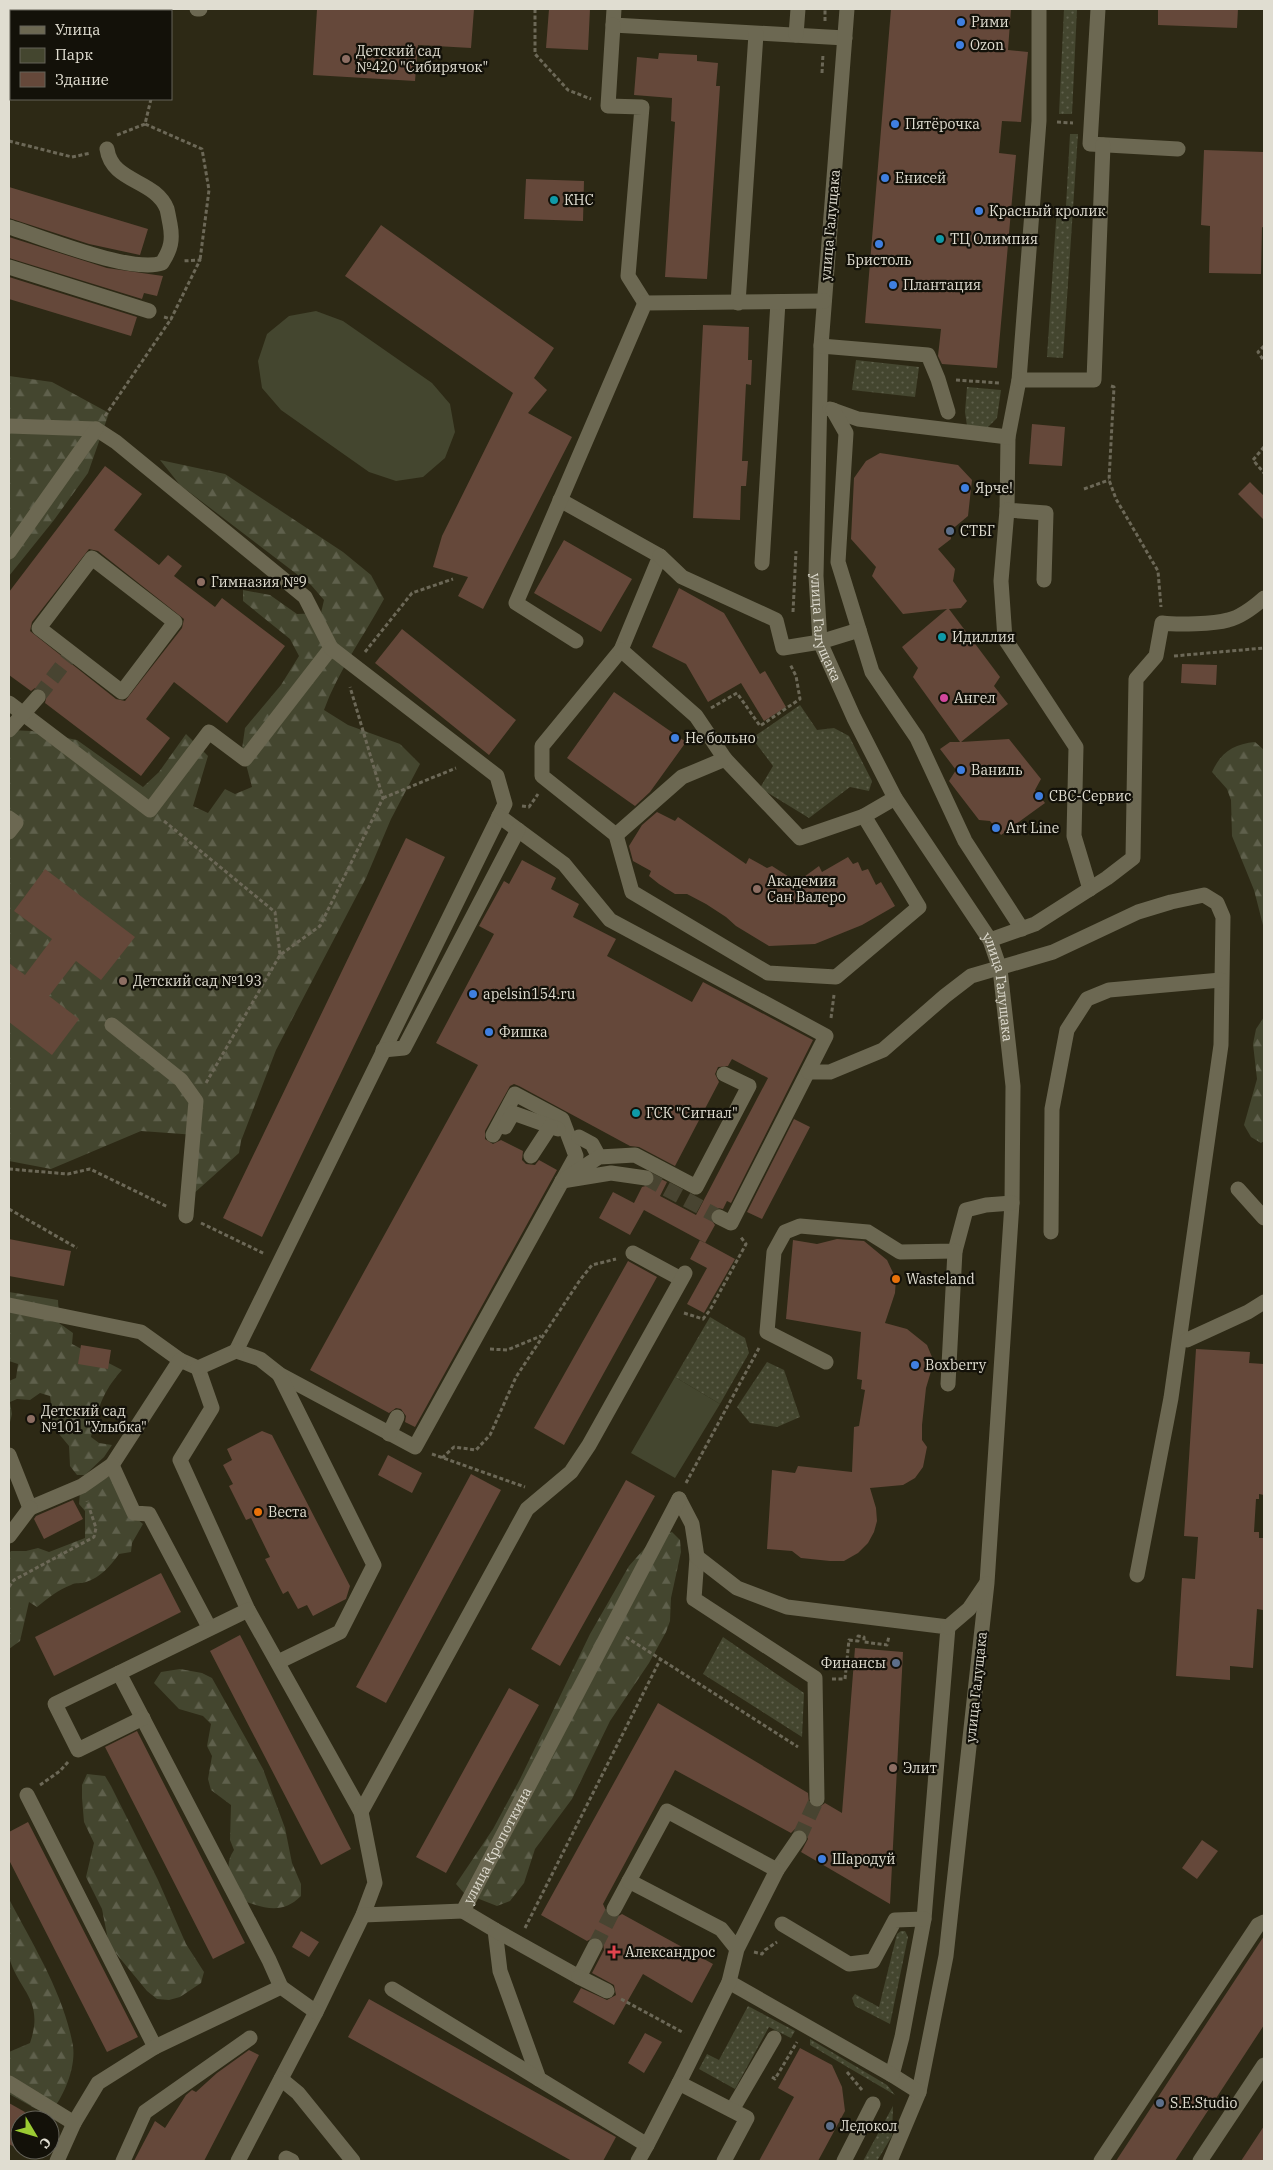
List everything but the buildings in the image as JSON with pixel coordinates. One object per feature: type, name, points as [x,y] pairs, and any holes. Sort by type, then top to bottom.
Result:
[{"type":"street","points":[[614,9],[608,106],[642,107],[628,276],[645,303]]},
{"type":"street","points":[[796,35],[798,9]]},
{"type":"street","name":"улица Галущака","points":[[847,9],[821,346],[826,407],[816,576],[820,642],[854,718],[895,798],[990,940],[1000,969],[1013,1086],[1012,1203],[987,1583],[946,1956],[920,2092],[890,2161]]},
{"type":"street","points":[[1039,9],[1039,121],[1019,380],[1008,436],[1007,510],[1001,581],[1005,639],[1076,747],[1074,836],[1090,889]]},
{"type":"street","points":[[1098,9],[1090,144],[1178,149]]},
{"type":"street","points":[[613,25],[845,38]]},
{"type":"street","points":[[738,302],[756,34]]},
{"type":"street","points":[[1019,380],[1094,380],[1103,145]]},
{"type":"street","points":[[9,227],[117,261],[144,266],[162,263],[169,252],[173,240],[166,207],[148,187],[116,170],[108,160],[106,149]]},
{"type":"street","points":[[9,267],[149,310]]},
{"type":"street","points":[[645,303],[824,301]]},
{"type":"street","points":[[762,563],[778,302]]},
{"type":"street","points":[[576,641],[516,603],[645,303]]},
{"type":"street","points":[[821,346],[928,355],[948,412]]},
{"type":"street","points":[[826,407],[858,418],[1008,436]]},
{"type":"street","points":[[826,407],[846,433],[838,562],[872,672],[917,738],[965,840],[1022,929]]},
{"type":"street","points":[[9,426],[96,429],[116,442],[305,597],[331,648],[497,776],[505,804],[236,1351],[198,1368]]},
{"type":"street","points":[[9,552],[96,429]]},
{"type":"street","points":[[560,500],[660,556],[682,577],[776,620],[783,648],[820,642],[859,630]]},
{"type":"street","points":[[1007,510],[1046,513],[1044,580]]},
{"type":"street","points":[[660,556],[621,650],[542,746],[542,776],[616,836],[632,892],[768,973],[836,977],[919,907],[864,816]]},
{"type":"street","points":[[92,558],[175,622],[122,692],[39,628],[92,558]]},
{"type":"street","points":[[990,940],[1035,924],[1107,878],[1132,858],[1136,679],[1156,656],[1162,623],[1174,624],[1228,620],[1255,606],[1264,598]]},
{"type":"street","points":[[9,703],[150,810],[209,732],[245,759],[331,648]]},
{"type":"street","points":[[621,650],[696,716],[726,759],[800,838],[864,816],[895,798]]},
{"type":"street","points":[[9,730],[38,697]]},
{"type":"street","points":[[616,836],[682,777],[726,759]]},
{"type":"street","points":[[499,816],[564,864],[610,920],[826,1036],[809,1072],[725,1220]]},
{"type":"street","points":[[9,818],[16,823],[9,832]]},
{"type":"street","points":[[383,1050],[404,1048],[518,830]]},
{"type":"street","points":[[809,1072],[830,1072],[883,1050],[971,976],[1000,969],[1052,952],[1138,912],[1171,902],[1204,895],[1217,903],[1223,917],[1221,1045],[1171,1398],[1137,1575]]},
{"type":"street","points":[[1051,1232],[1052,1109],[1067,1030],[1087,998],[1109,990],[1221,980]]},
{"type":"street","points":[[112,1025],[181,1080],[196,1101],[186,1216]]},
{"type":"street","points":[[562,1181],[599,1157],[635,1155],[696,1187],[749,1086],[724,1074]]},
{"type":"street","points":[[236,1351],[260,1359],[279,1374],[415,1447],[576,1156],[562,1119],[515,1094],[496,1136],[513,1114],[554,1128],[531,1156]]},
{"type":"street","points":[[579,1137],[592,1144],[599,1157]]},
{"type":"street","points":[[562,1181],[611,1173],[646,1178]]},
{"type":"street","points":[[1238,1189],[1264,1218]]},
{"type":"street","points":[[948,1384],[955,1251],[966,1210],[986,1205],[1012,1203]]},
{"type":"street","points":[[826,1362],[767,1332],[774,1252],[785,1232],[800,1226],[868,1232],[900,1252],[955,1251]]},
{"type":"street","points":[[361,1812],[527,1508],[571,1472],[589,1445],[683,1276],[638,1256]]},
{"type":"street","points":[[1187,1340],[1248,1312],[1264,1302]]},
{"type":"street","points":[[9,1305],[141,1332],[180,1360],[198,1368],[212,1408],[180,1460],[248,1610],[361,1812],[375,1883],[363,1915],[316,2012],[238,2161]]},
{"type":"street","points":[[9,1536],[30,1508],[82,1486],[112,1465],[180,1360]]},
{"type":"street","points":[[278,1662],[340,1632],[374,1565],[279,1374]]},
{"type":"street","points":[[389,1434],[397,1417]]},
{"type":"street","points":[[9,1455],[30,1508]]},
{"type":"street","points":[[112,1465],[134,1513],[149,1514],[209,1627]]},
{"type":"street","points":[[679,1499],[692,1524],[697,1557],[694,1599],[815,1678],[817,1799]]},
{"type":"street","name":"улица Кропоткина","points":[[363,1915],[463,1911],[679,1499]]},
{"type":"street","points":[[697,1557],[737,1588],[787,1607],[948,1627]]},
{"type":"street","points":[[892,2075],[902,2037],[924,1919],[948,1627],[970,1609],[987,1583]]},
{"type":"street","points":[[143,1718],[78,1750],[55,1704],[209,1627],[248,1610]]},
{"type":"street","points":[[119,1673],[269,1960],[281,1987],[316,2012]]},
{"type":"street","points":[[27,1795],[155,2047]]},
{"type":"street","points":[[614,1909],[667,1812],[777,1870]]},
{"type":"street","points":[[638,2161],[680,2083],[729,1982],[737,1949],[777,1870],[799,1838]]},
{"type":"street","points":[[629,1881],[721,1929],[737,1949]]},
{"type":"street","points":[[463,1911],[517,1944],[607,1991]]},
{"type":"street","points":[[782,1924],[849,1964],[873,1961],[895,1920],[924,1919]]},
{"type":"street","points":[[1101,2161],[1258,1925],[1264,1922]]},
{"type":"street","points":[[496,1930],[500,1971],[539,2080]]},
{"type":"street","points":[[579,1977],[595,1946]]},
{"type":"street","points":[[729,1982],[920,2092]]},
{"type":"street","points":[[57,2161],[74,2123],[98,2083],[155,2047],[281,1987]]},
{"type":"street","points":[[392,1989],[647,2145]]},
{"type":"street","points":[[123,2161],[145,2112],[250,2038]]},
{"type":"street","points":[[732,2110],[774,2038]]},
{"type":"street","points":[[1200,2161],[1264,2065]]},
{"type":"street","points":[[281,2078],[298,2093],[353,2161]]},
{"type":"street","points":[[9,2083],[74,2123]]},
{"type":"street","points":[[680,2083],[748,2118],[724,2161]]},
{"type":"street","points":[[844,2161],[873,2104]]},
{"type":"path","points":[[535,9],[535,54],[568,90],[608,106]]},
{"type":"path","points":[[146,124],[151,100]]},
{"type":"path","points":[[1053,121],[1073,123]]},
{"type":"path","points":[[9,142],[72,157],[106,149],[120,133],[146,124],[202,149],[209,190],[200,260],[171,319],[96,429]]},
{"type":"path","points":[[162,263],[200,260]]},
{"type":"path","points":[[149,310],[171,319]]},
{"type":"path","points":[[1264,346],[1258,352],[1264,361]]},
{"type":"path","points":[[1094,380],[1114,387],[1109,480],[1116,499],[1158,571],[1162,623]]},
{"type":"path","points":[[965,381],[1003,384]]},
{"type":"path","points":[[1264,448],[1253,460],[1264,473]]},
{"type":"path","points":[[1084,489],[1109,480]]},
{"type":"path","points":[[383,798],[347,675],[412,593],[453,579]]},
{"type":"path","points":[[696,716],[737,693],[760,726],[800,699],[796,676],[783,648]]},
{"type":"path","points":[[1156,656],[1170,657],[1264,648]]},
{"type":"path","points":[[196,1101],[280,955],[320,926],[383,798],[476,760]]},
{"type":"path","points":[[529,807],[542,789]]},
{"type":"path","points":[[150,810],[275,912],[280,955]]},
{"type":"path","points":[[831,1023],[836,977]]},
{"type":"path","points":[[9,1169],[68,1174],[90,1169],[272,1258]]},
{"type":"path","points":[[9,1209],[77,1248]]},
{"type":"path","points":[[667,1305],[703,1319],[710,1310],[746,1244],[725,1220]]},
{"type":"path","points":[[442,1458],[454,1447],[476,1450],[490,1435],[516,1377],[541,1336],[592,1264],[626,1256],[636,1260],[638,1256]]},
{"type":"path","points":[[679,1499],[767,1332]]},
{"type":"path","points":[[472,1346],[507,1350],[541,1336]]},
{"type":"path","points":[[415,1447],[543,1494]]},
{"type":"path","points":[[9,1587],[14,1580],[94,1537],[96,1528],[92,1513]]},
{"type":"path","points":[[611,1628],[816,1758]]},
{"type":"path","points":[[815,1678],[845,1679],[849,1640],[858,1641],[858,1636],[864,1637],[864,1642],[888,1645]]},
{"type":"path","points":[[517,1944],[660,1660]]},
{"type":"path","points":[[758,1953],[762,1954],[765,1950]]},
{"type":"path","points":[[607,1991],[700,2042]]},
{"type":"path","points":[[846,2070],[873,2104]]},
{"type":"green space","points":[[1064,9],[1077,9],[1072,114],[1059,114]]},
{"type":"green space","points":[[1070,134],[1078,134],[1063,358],[1047,357],[1057,206],[1066,206]]},
{"type":"green space","points":[[316,311],[343,321],[432,383],[450,404],[455,432],[445,458],[423,477],[396,481],[369,472],[281,410],[262,388],[258,361],[267,334],[289,316]]},
{"type":"green space","points":[[856,360],[919,367],[915,397],[852,390]]},
{"type":"green space","points":[[9,376],[52,382],[109,413],[88,473],[54,520],[9,576]]},
{"type":"green space","points":[[967,387],[1001,390],[997,418],[987,428],[967,426],[965,412]]},
{"type":"green space","points":[[160,460],[225,474],[343,552],[371,575],[384,599],[344,667],[324,710],[348,725],[400,744],[420,764],[391,819],[366,878],[276,1050],[241,1141],[239,1153],[192,1195],[196,1135],[141,1131],[51,1169],[9,1161],[9,730],[32,731],[77,740],[143,787],[159,772],[186,734],[208,756],[193,806],[208,813],[225,789],[235,794],[252,787],[242,749],[245,728],[281,685],[299,656],[290,639],[243,601],[243,590],[270,595],[297,614],[321,613],[324,600],[311,585],[180,485]]},
{"type":"green space","points":[[800,705],[817,730],[834,728],[849,736],[872,781],[869,791],[850,787],[809,818],[760,788],[773,766],[752,738]]},
{"type":"green space","points":[[1255,742],[1264,750],[1264,929],[1254,890],[1232,836],[1231,800],[1227,789],[1212,772],[1220,759],[1229,750]]},
{"type":"green space","points":[[1264,1017],[1264,1141],[1261,1143],[1251,1137],[1244,1125],[1257,1079],[1253,1044],[1256,1029]]},
{"type":"green space","points":[[9,1292],[58,1300],[59,1323],[73,1333],[72,1344],[122,1370],[105,1393],[91,1437],[99,1443],[112,1445],[104,1457],[85,1475],[77,1475],[70,1466],[69,1446],[50,1423],[52,1411],[50,1396],[40,1393],[30,1400],[17,1399],[10,1402],[12,1414],[9,1426],[9,1381],[16,1378],[18,1364],[9,1361]]},
{"type":"green space","points":[[710,1317],[745,1338],[749,1353],[720,1404],[675,1377]]},
{"type":"green space","points":[[767,1362],[784,1370],[800,1417],[777,1427],[750,1423],[737,1407]]},
{"type":"green space","points":[[675,1377],[720,1404],[675,1478],[631,1453]]},
{"type":"green space","points":[[112,1475],[136,1518],[143,1524],[132,1543],[131,1552],[119,1554],[109,1567],[96,1577],[86,1582],[66,1587],[37,1607],[29,1602],[20,1641],[9,1649],[9,1553],[11,1551],[26,1551],[38,1548],[49,1552],[85,1538],[85,1511],[79,1504],[80,1492]]},
{"type":"green space","points":[[672,1532],[680,1540],[681,1552],[671,1598],[670,1621],[666,1632],[649,1663],[610,1721],[572,1799],[535,1849],[524,1883],[510,1901],[497,1906],[464,1893],[456,1884],[493,1829],[520,1779],[590,1634],[629,1566],[651,1541],[661,1535]]},
{"type":"green space","points":[[723,1637],[804,1693],[802,1737],[703,1674]]},
{"type":"green space","points":[[180,1669],[202,1673],[212,1678],[263,1769],[285,1828],[292,1863],[301,1884],[301,1896],[288,1906],[267,1908],[244,1901],[230,1876],[229,1863],[234,1850],[230,1840],[231,1805],[211,1790],[208,1779],[212,1756],[207,1746],[211,1724],[203,1716],[179,1709],[154,1683],[161,1672]]},
{"type":"green space","points":[[87,1774],[105,1776],[111,1786],[158,1880],[186,1944],[204,1972],[201,1983],[180,1997],[169,2000],[157,1999],[147,1991],[109,1945],[102,1909],[86,1877],[94,1843],[84,1822],[82,1785]]},
{"type":"green space","points":[[9,1899],[47,1970],[69,2027],[73,2046],[71,2073],[60,2099],[52,2110],[38,2110],[9,2094],[9,2052],[30,2043],[34,2028],[34,2016],[28,1996],[13,1969],[9,1957],[7,1936]]},
{"type":"green space","points":[[905,1931],[908,1937],[890,2024],[855,2006],[852,1998],[855,1994],[879,2007],[897,1934]]},
{"type":"green space","points":[[748,2006],[795,2031],[791,2038],[769,2027],[735,2089],[699,2069],[707,2054],[719,2060]]},
{"type":"green space","points":[[810,2039],[887,2085],[895,2095],[810,2045]]},
{"type":"green space","points":[[893,2106],[892,2136],[877,2161],[863,2161]]},
{"type":"tunnel","points":[[38,697],[72,653]]},
{"type":"tunnel","points":[[646,1178],[719,1217]]},
{"type":"tunnel","points":[[799,1838],[817,1799]]},
{"type":"tunnel","points":[[595,1946],[614,1909]]},
{"type":"place","name":"Рими","points":[[961,22]]},
{"type":"place","name":"Ozon","points":[[960,45]]},
{"type":"place","name":"Детский сад №420 \"Сибирячок\"","points":[[346,59]]},
{"type":"place","name":"Пятёрочка","points":[[895,124]]},
{"type":"place","name":"Енисей","points":[[885,178]]},
{"type":"place","name":"КНС","points":[[554,200]]},
{"type":"place","name":"Красный кролик","points":[[979,211]]},
{"type":"place","name":"ТЦ Олимпия","points":[[940,239]]},
{"type":"place","name":"Бристоль","points":[[879,244]]},
{"type":"place","name":"Плантация","points":[[893,285]]},
{"type":"place","name":"Ярче!","points":[[965,488]]},
{"type":"place","name":"СТБГ","points":[[950,531]]},
{"type":"place","name":"Гимназия №9","points":[[201,582]]},
{"type":"place","name":"Идиллия","points":[[942,637]]},
{"type":"place","name":"Ангел","points":[[944,698]]},
{"type":"place","name":"Не больно","points":[[675,738]]},
{"type":"place","name":"Ваниль","points":[[961,770]]},
{"type":"place","name":"СВС-Сервис","points":[[1039,796]]},
{"type":"place","name":"Art Line","points":[[996,828]]},
{"type":"place","name":"Академия Сан Валеро","points":[[757,889]]},
{"type":"place","name":"Детский сад №193","points":[[123,981]]},
{"type":"place","name":"apelsin154.ru","points":[[473,994]]},
{"type":"place","name":"Фишка","points":[[489,1032]]},
{"type":"place","name":"ГСК \"Сигнал\"","points":[[636,1113]]},
{"type":"place","name":"Wasteland","points":[[896,1279]]},
{"type":"place","name":"Boxberry","points":[[915,1365]]},
{"type":"place","name":"Детский сад №101 \"Улыбка\"","points":[[31,1419]]},
{"type":"place","name":"Веста","points":[[258,1512]]},
{"type":"place","name":"Финансы","points":[[896,1663]]},
{"type":"place","name":"Элит","points":[[893,1768]]},
{"type":"place","name":"Шародуй","points":[[822,1859]]},
{"type":"place","name":"Александрос","points":[[614,1952]]},
{"type":"place","name":"S.E.Studio","points":[[1160,2103]]},
{"type":"place","name":"Ледокол","points":[[830,2126]]}]
